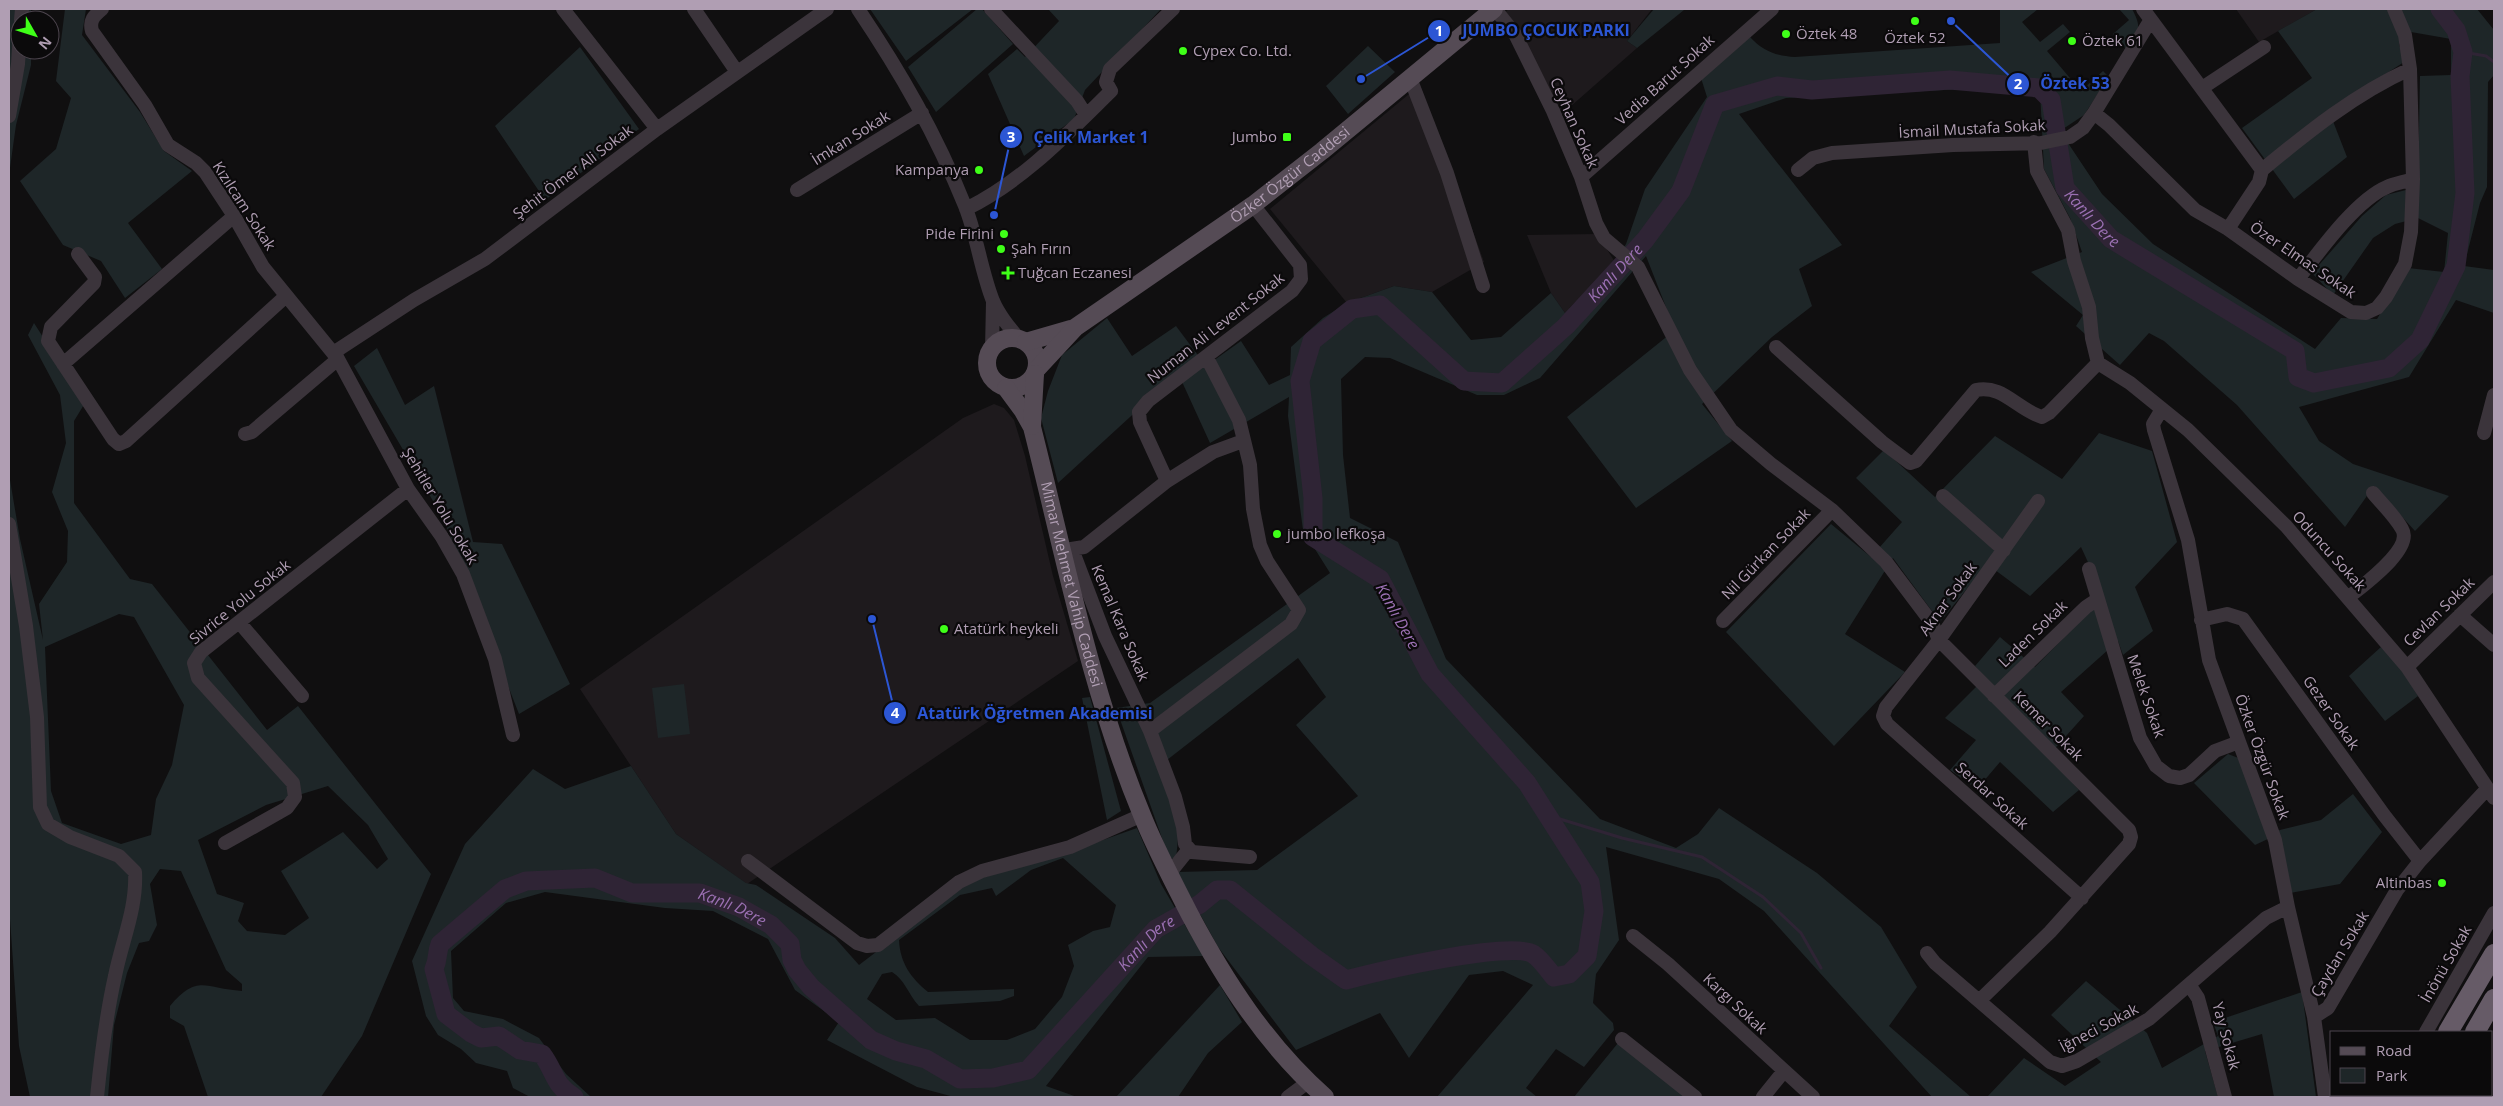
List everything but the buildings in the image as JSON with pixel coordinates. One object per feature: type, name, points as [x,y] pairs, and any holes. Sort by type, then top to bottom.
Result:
[{"type":"highway","points":[[2449,1031],[2494,954]]},
{"type":"highway","points":[[2476,1031],[2494,999]]},
{"type":"main road","name":"Özker Özgür Caddesi","points":[[1036,371],[1076,327],[1253,205],[1322,151],[1494,9]]},
{"type":"main road","name":"Özker Özgür Caddesi","points":[[1022,340],[1076,327]]},
{"type":"main road","points":[[1004,340],[1022,340],[1036,354],[1036,371],[1023,386],[1006,388],[992,379],[988,371],[987,362],[992,348],[1004,340]]},
{"type":"main road","name":"Mimar Mehmet Vahip Caddesi","points":[[1032,427],[1036,371]]},
{"type":"main road","name":"Mimar Mehmet Vahip Caddesi","points":[[1006,388],[1032,427],[1067,549],[1094,674],[1142,816],[1169,874],[1202,937],[1237,997],[1274,1045],[1324,1097]]},
{"type":"street","name":"Kızılcam Sokak","points":[[102,9],[93,16],[90,24],[92,30],[145,105],[168,145],[204,172],[234,216],[263,267],[335,356]]},
{"type":"street","points":[[563,9],[657,129]]},
{"type":"street","points":[[694,9],[737,72]]},
{"type":"street","name":"Şehit Ömer Ali Sokak","points":[[245,434],[252,432],[335,356],[414,300],[485,259],[657,129],[827,9]]},
{"type":"street","points":[[858,9],[922,112],[941,147],[966,209],[993,301],[1001,316],[1022,340]]},
{"type":"street","points":[[992,9],[1077,101],[1086,115]]},
{"type":"street","points":[[966,209],[988,198],[1014,181],[1111,91],[1106,82],[1110,68],[1172,9]]},
{"type":"street","name":"Ceyhan Sokak","points":[[1494,9],[1515,34],[1553,111],[1581,177],[1596,223],[1604,238],[1638,267]]},
{"type":"street","name":"Vedia Barut Sokak","points":[[1581,177],[1772,9]]},
{"type":"street","name":"Özer Elmas Sokak","points":[[2094,113],[2109,125],[2195,210],[2228,229],[2298,279],[2352,312],[2366,313],[2377,308],[2386,297],[2405,264],[2412,232],[2413,179],[2410,69],[2405,35],[2394,9]]},
{"type":"street","name":"İsmail Mustafa Sokak","points":[[1798,170],[1813,158],[1832,153],[2038,143],[2070,137],[2083,128],[2094,113],[2147,15],[2262,170]]},
{"type":"street","points":[[2202,88],[2264,47]]},
{"type":"street","points":[[9,116],[18,60]]},
{"type":"street","points":[[2228,229],[2259,182],[2262,170],[2314,127],[2388,79],[2410,69]]},
{"type":"street","points":[[1410,78],[1447,173],[1483,286]]},
{"type":"street","name":"İmkan Sokak","points":[[797,190],[922,112]]},
{"type":"street","points":[[1776,347],[1882,442],[1910,463],[1916,461],[1976,390],[1986,388],[1995,390],[2034,415],[2042,417],[2049,413],[2098,363],[2092,338],[2089,307],[2074,261],[2068,230],[2037,171],[2038,143]]},
{"type":"street","points":[[2298,279],[2323,246],[2361,205],[2386,187],[2413,179]]},
{"type":"street","name":"Numan Ali Levent Sokak","points":[[1167,481],[1140,422],[1139,412],[1148,401],[1207,358],[1292,291],[1301,279],[1300,265],[1253,205]]},
{"type":"street","points":[[63,364],[234,216]]},
{"type":"street","points":[[78,254],[95,277],[94,283],[51,326],[48,341],[113,439],[119,444],[126,442],[286,296]]},
{"type":"street","name":"Kemer Sokak","points":[[1638,267],[1690,370],[1731,430],[1832,510],[1886,562],[1932,623],[1939,640],[2129,830],[2131,837],[2129,844],[2082,898]]},
{"type":"street","points":[[992,348],[993,301]]},
{"type":"street","name":"Şehitler Yolu Sokak","points":[[335,356],[408,489],[442,537],[463,574],[495,659],[512,735]]},
{"type":"street","points":[[1150,730],[1291,624],[1300,610],[1267,560],[1260,544],[1254,509],[1250,465],[1239,420],[1207,358]]},
{"type":"street","name":"Oduncu Sokak","points":[[2098,363],[2130,383],[2206,447],[2286,526],[2349,597],[2407,667],[2491,793]]},
{"type":"street","points":[[2484,433],[2494,395]]},
{"type":"street","name":"Özker Özgür Sokak","points":[[2162,409],[2153,424],[2154,430],[2188,540],[2209,660],[2275,840],[2288,907],[2314,1017],[2326,1097]]},
{"type":"street","points":[[1067,549],[1084,548],[1167,481],[1213,452],[1243,441]]},
{"type":"street","name":"Sivrice Yolu Sokak","points":[[225,843],[287,808],[295,797],[293,783],[198,678],[194,663],[201,652],[408,489]]},
{"type":"street","points":[[2349,597],[2398,552],[2405,540],[2403,530],[2373,493]]},
{"type":"street","points":[[1943,496],[2004,550]]},
{"type":"street","name":"Aknar Sokak","points":[[1883,716],[1886,707],[1939,640],[2038,501]]},
{"type":"street","name":"Nil Gürkan Sokak","points":[[1724,621],[1832,510]]},
{"type":"street","points":[[9,524],[26,626],[37,717],[40,807],[48,824],[70,836],[119,856],[135,872],[136,894],[115,975],[102,1051],[98,1097]]},
{"type":"street","name":"Kemal Kara Sokak","points":[[1067,549],[1105,636],[1150,730],[1175,797],[1183,827],[1185,844],[1189,849]]},
{"type":"street","name":"Melek Sokak","points":[[2089,569],[2140,738],[2156,766],[2170,776],[2180,778],[2189,775],[2215,751],[2239,742]]},
{"type":"street","name":"Cevlan Sokak","points":[[2407,667],[2494,582]]},
{"type":"street","name":"Laden Sokak","points":[[1994,696],[2086,606],[2098,599]]},
{"type":"street","name":"Gezer Sokak","points":[[2201,620],[2226,614],[2243,619],[2384,815],[2420,860]]},
{"type":"street","points":[[2460,615],[2494,645]]},
{"type":"street","points":[[239,622],[302,696]]},
{"type":"street","name":"Serdar Sokak","points":[[1883,716],[1887,724],[2082,898]]},
{"type":"street","name":"Çaydan Sokak","points":[[2314,1017],[2328,1008],[2345,982],[2367,939],[2397,890],[2420,860],[2491,793]]},
{"type":"street","points":[[748,860],[858,943],[867,946],[878,945],[959,882],[982,871],[1070,847],[1142,816]]},
{"type":"street","points":[[1169,874],[1189,849],[1192,852],[1250,857]]},
{"type":"street","points":[[1980,1000],[2082,898]]},
{"type":"street","name":"İğneci Sokak","points":[[1927,953],[1935,963],[2050,1062],[2062,1066],[2077,1061],[2149,1019],[2190,986],[2266,918],[2288,907]]},
{"type":"street","name":"İnönü Sokak","points":[[2427,1031],[2494,913]]},
{"type":"street","name":"Kargı Sokak","points":[[1633,936],[1668,964],[1813,1097]]},
{"type":"street","name":"Yay Sokak","points":[[2190,986],[2198,998],[2225,1097]]},
{"type":"street","points":[[1622,1039],[1695,1097]]},
{"type":"street","points":[[1763,1097],[1784,1071]]},
{"type":"street","points":[[1288,1097],[1308,1082]]},
{"type":"shaded area","points":[[1509,9],[1652,9],[1627,41],[1637,48],[1562,114],[1505,12]]},
{"type":"shaded area","points":[[2236,9],[2317,9],[2259,42]]},
{"type":"shaded area","points":[[1420,85],[1484,262],[1432,292],[1394,286],[1347,303],[1270,209]]},
{"type":"shaded area","points":[[1597,234],[1615,262],[1565,313],[1551,293],[1527,235]]},
{"type":"shaded area","points":[[994,404],[1004,408],[1014,420],[1025,456],[1053,576],[1078,661],[747,884],[676,834],[580,689],[963,418]]},
{"type":"green space","points":[[9,9],[31,9],[10,10],[10,60],[31,60],[31,65],[16,125],[9,175]]},
{"type":"green space","points":[[65,9],[86,9],[82,35],[140,112],[164,151],[192,171],[128,223],[162,269],[125,298],[101,261],[63,245],[20,181],[56,149],[71,98],[56,81]]},
{"type":"green space","points":[[870,9],[973,9],[906,61]]},
{"type":"green space","points":[[977,9],[982,9],[1013,44],[936,112],[908,67]]},
{"type":"green space","points":[[1048,9],[1161,9],[1085,90],[1074,119],[1024,156],[988,74],[1017,49],[1025,57],[1059,21]]},
{"type":"green space","points":[[1654,9],[1684,10],[1637,48],[1627,41]]},
{"type":"green space","points":[[2038,9],[2022,22],[2040,42],[2063,24],[2070,32],[2047,51],[2081,91],[2103,71],[2109,77],[2084,115],[2060,131],[2102,194],[2153,244],[2315,349],[2341,318],[2377,319],[2408,268],[2444,272],[2448,233],[2418,218],[2395,224],[2373,238],[2333,295],[2312,273],[2362,216],[2386,195],[2418,187],[2420,76],[2451,75],[2451,39],[2411,32],[2399,44],[2404,62],[2329,111],[2347,157],[2294,199],[2242,128],[2312,78],[2278,31],[2317,9],[2477,9],[2494,30],[2494,75],[2488,82],[2487,187],[2480,203],[2464,266],[2494,270],[2494,313],[2456,300],[2409,377],[2299,407],[2319,441],[2353,464],[2449,496],[2415,531],[2374,486],[2345,527],[2237,405],[2164,341],[2149,333],[2120,365],[2076,326],[2083,315],[2031,272],[2082,252],[2070,218],[2044,169],[2040,91],[2004,87],[1786,98],[1739,114],[1842,245],[1799,269],[1812,306],[1772,337],[1702,404],[1732,441],[1636,508],[1567,417],[1675,330],[1646,256],[1540,378],[1504,395],[1477,395],[1390,358],[1365,357],[1341,379],[1343,455],[1350,518],[1398,542],[1446,659],[1600,819],[1676,848],[1698,834],[1719,808],[1817,873],[1881,927],[1917,987],[1889,1026],[1971,1097],[1932,1097],[1764,911],[1719,879],[1606,847],[1619,940],[1596,974],[1593,1003],[1613,1023],[1614,1030],[1584,1067],[1556,1049],[1526,1088],[1537,1097],[1437,1097],[1533,985],[1503,971],[1469,975],[1409,1058],[1380,1013],[1296,1050],[1218,947],[1177,872],[1257,870],[1358,796],[1296,725],[1326,697],[1298,658],[1158,767],[1179,829],[1176,859],[1169,858],[1116,708],[1150,703],[1330,573],[1303,530],[1288,416],[1289,397],[1210,443],[1178,373],[1058,483],[1041,418],[1048,391],[1062,355],[1107,318],[1132,356],[1176,326],[1206,366],[1241,341],[1269,385],[1290,375],[1291,347],[1323,318],[1347,303],[1394,286],[1432,292],[1471,340],[1501,337],[1551,293],[1565,313],[1615,262],[1626,244],[1645,189],[1707,97],[1701,78],[1750,37],[1770,52],[1795,57],[2000,43],[2000,10]]},
{"type":"green space","points":[[2119,9],[2132,9],[2138,26],[2138,30],[2127,50],[2113,34],[2129,20]]},
{"type":"green space","points":[[1368,46],[1395,72],[1348,114],[1326,86]]},
{"type":"green space","points":[[580,47],[639,129],[545,200],[495,126]]},
{"type":"green space","points":[[34,323],[85,403],[74,421],[74,503],[130,579],[152,584],[267,730],[298,706],[431,874],[362,1036],[321,1097],[208,1097],[184,1026],[170,1018],[170,1006],[188,989],[195,986],[203,985],[242,991],[242,984],[226,970],[181,871],[160,869],[150,884],[157,925],[149,941],[139,943],[127,973],[114,1025],[108,1097],[30,1097],[19,1046],[9,905],[9,474],[20,539],[43,640],[39,604],[67,562],[68,531],[52,492],[66,443],[60,395],[28,335]],"holes":[[[119,614],[134,617],[184,705],[172,765],[156,799],[151,835],[121,844],[62,823],[51,791],[45,647]],[[328,786],[368,825],[388,859],[377,869],[343,832],[281,871],[309,918],[285,935],[247,931],[238,921],[244,903],[217,894],[198,840],[266,805]]]},
{"type":"green space","points":[[377,348],[405,405],[434,386],[473,542],[502,544],[570,684],[519,714],[443,518],[354,366]]},
{"type":"green space","points":[[2099,433],[2152,451],[2177,542],[2135,587],[2153,631],[2123,655],[2118,641],[2061,692],[2084,716],[2048,756],[2079,790],[2053,812],[2000,762],[1977,789],[1950,770],[1976,740],[1945,718],[1985,678],[1975,666],[2000,637],[2035,667],[2104,597],[2081,547],[2030,596],[1987,564],[1940,622],[1893,558],[1845,634],[1905,672],[1834,746],[1726,632],[1831,524],[1871,557],[1902,522],[1856,478],[1884,450],[1935,497],[1995,436],[2062,479]]},
{"type":"green space","points":[[2381,647],[2401,666],[2418,696],[2385,721],[2349,676]]},
{"type":"green space","points":[[684,684],[690,734],[658,738],[652,688]]},
{"type":"green space","points":[[1090,697],[1121,811],[1107,820],[1082,698]]},
{"type":"green space","points":[[2228,754],[2241,759],[2270,838],[2255,845],[2194,783]]},
{"type":"green space","points":[[631,766],[676,834],[746,883],[756,885],[835,938],[859,965],[960,888],[981,878],[1066,853],[1137,828],[1161,884],[1203,956],[1148,957],[1046,1086],[1077,1097],[954,1097],[917,1087],[827,1040],[839,1022],[795,990],[768,939],[713,911],[665,908],[545,892],[506,903],[451,951],[453,998],[464,1011],[503,1019],[539,1038],[566,1074],[591,1097],[530,1097],[513,1088],[507,1071],[476,1063],[461,1049],[438,1035],[426,1016],[412,961],[465,844],[533,769],[565,789]],"holes":[[[1063,858],[1116,905],[1110,927],[1093,931],[1068,945],[1074,966],[1062,997],[1035,1029],[1007,1040],[970,1040],[935,1018],[896,1020],[867,999],[882,974],[892,972],[900,979],[919,1006],[1000,1001],[1014,996],[1014,989],[928,992],[907,969],[899,940],[960,895],[992,888],[996,896],[1031,870]]]},
{"type":"green space","points":[[2353,794],[2382,832],[2340,884],[2290,893],[2276,831],[2321,820]]},
{"type":"green space","points":[[2086,981],[2147,1033],[2162,1068],[2218,1036],[2213,1022],[2302,992],[2316,1097],[2274,1097],[2262,1034],[2205,1051],[2218,1097],[1987,1097],[2024,1058],[2065,1086],[2101,1062],[2051,1015]]},
{"type":"green space","points":[[1220,985],[1242,1022],[1208,1053],[1178,1097],[1116,1097]]},
{"type":"green space","points":[[1618,1043],[1686,1097],[1574,1097]]},
{"type":"waterway","name":"Kanlı Dere","points":[[574,1097],[562,1088],[542,1054],[520,1050],[499,1036],[481,1038],[471,1033],[446,1014],[434,969],[440,944],[505,889],[526,881],[595,878],[632,893],[700,893],[739,907],[771,925],[790,944],[792,960],[797,970],[811,987],[871,1040],[896,1051],[926,1059],[960,1079],[993,1078],[1028,1070],[1156,929],[1200,904],[1217,890],[1230,890],[1312,956],[1346,980],[1442,959],[1499,951],[1520,951],[1533,954],[1554,977],[1569,974],[1587,956],[1594,911],[1590,882],[1527,783],[1430,674],[1380,579],[1313,537],[1313,498],[1300,381],[1312,341],[1352,309],[1380,305],[1464,381],[1502,383],[1566,326],[1645,240],[1681,191],[1715,104],[1777,86],[1812,90],[1950,80],[2039,88],[2051,100],[2065,188],[2111,239],[2295,351],[2298,377],[2314,383],[2389,368],[2420,340],[2456,266],[2465,193],[2460,76],[2463,52],[2456,30],[2440,9]]},
{"type":"waterway","points":[[2463,52],[2486,56],[2494,62]]},
{"type":"waterway","points":[[1547,815],[1622,838],[1702,857],[1763,897],[1801,933],[1821,968]]},
{"type":"place","name":"Öztek 52","points":[[1915,21]]},
{"type":"place","name":"Öztek 53","points":[[1951,21]]},
{"type":"place","name":"Öztek 48","points":[[1786,34]]},
{"type":"place","name":"Öztek 61","points":[[2072,41]]},
{"type":"place","name":"Cypex Co. Ltd.","points":[[1183,51]]},
{"type":"place","name":"JUMBO ÇOCUK PARKI","points":[[1361,79]]},
{"type":"place","name":"Jumbo","points":[[1287,137]]},
{"type":"place","name":"Kampanya","points":[[979,170]]},
{"type":"place","name":"Çelik Market 1","points":[[994,215]]},
{"type":"place","name":"Pide Firini","points":[[1004,234]]},
{"type":"place","name":"Şah Fırın","points":[[1001,249]]},
{"type":"place","name":"Tuğcan Eczanesi","points":[[1008,273]]},
{"type":"place","name":"jumbo lefkoşa","points":[[1277,534]]},
{"type":"place","name":"Atatürk Öğretmen Akademisi","points":[[872,619]]},
{"type":"place","name":"Atatürk heykeli","points":[[944,629]]},
{"type":"place","name":"Altinbas","points":[[2442,883]]}]
